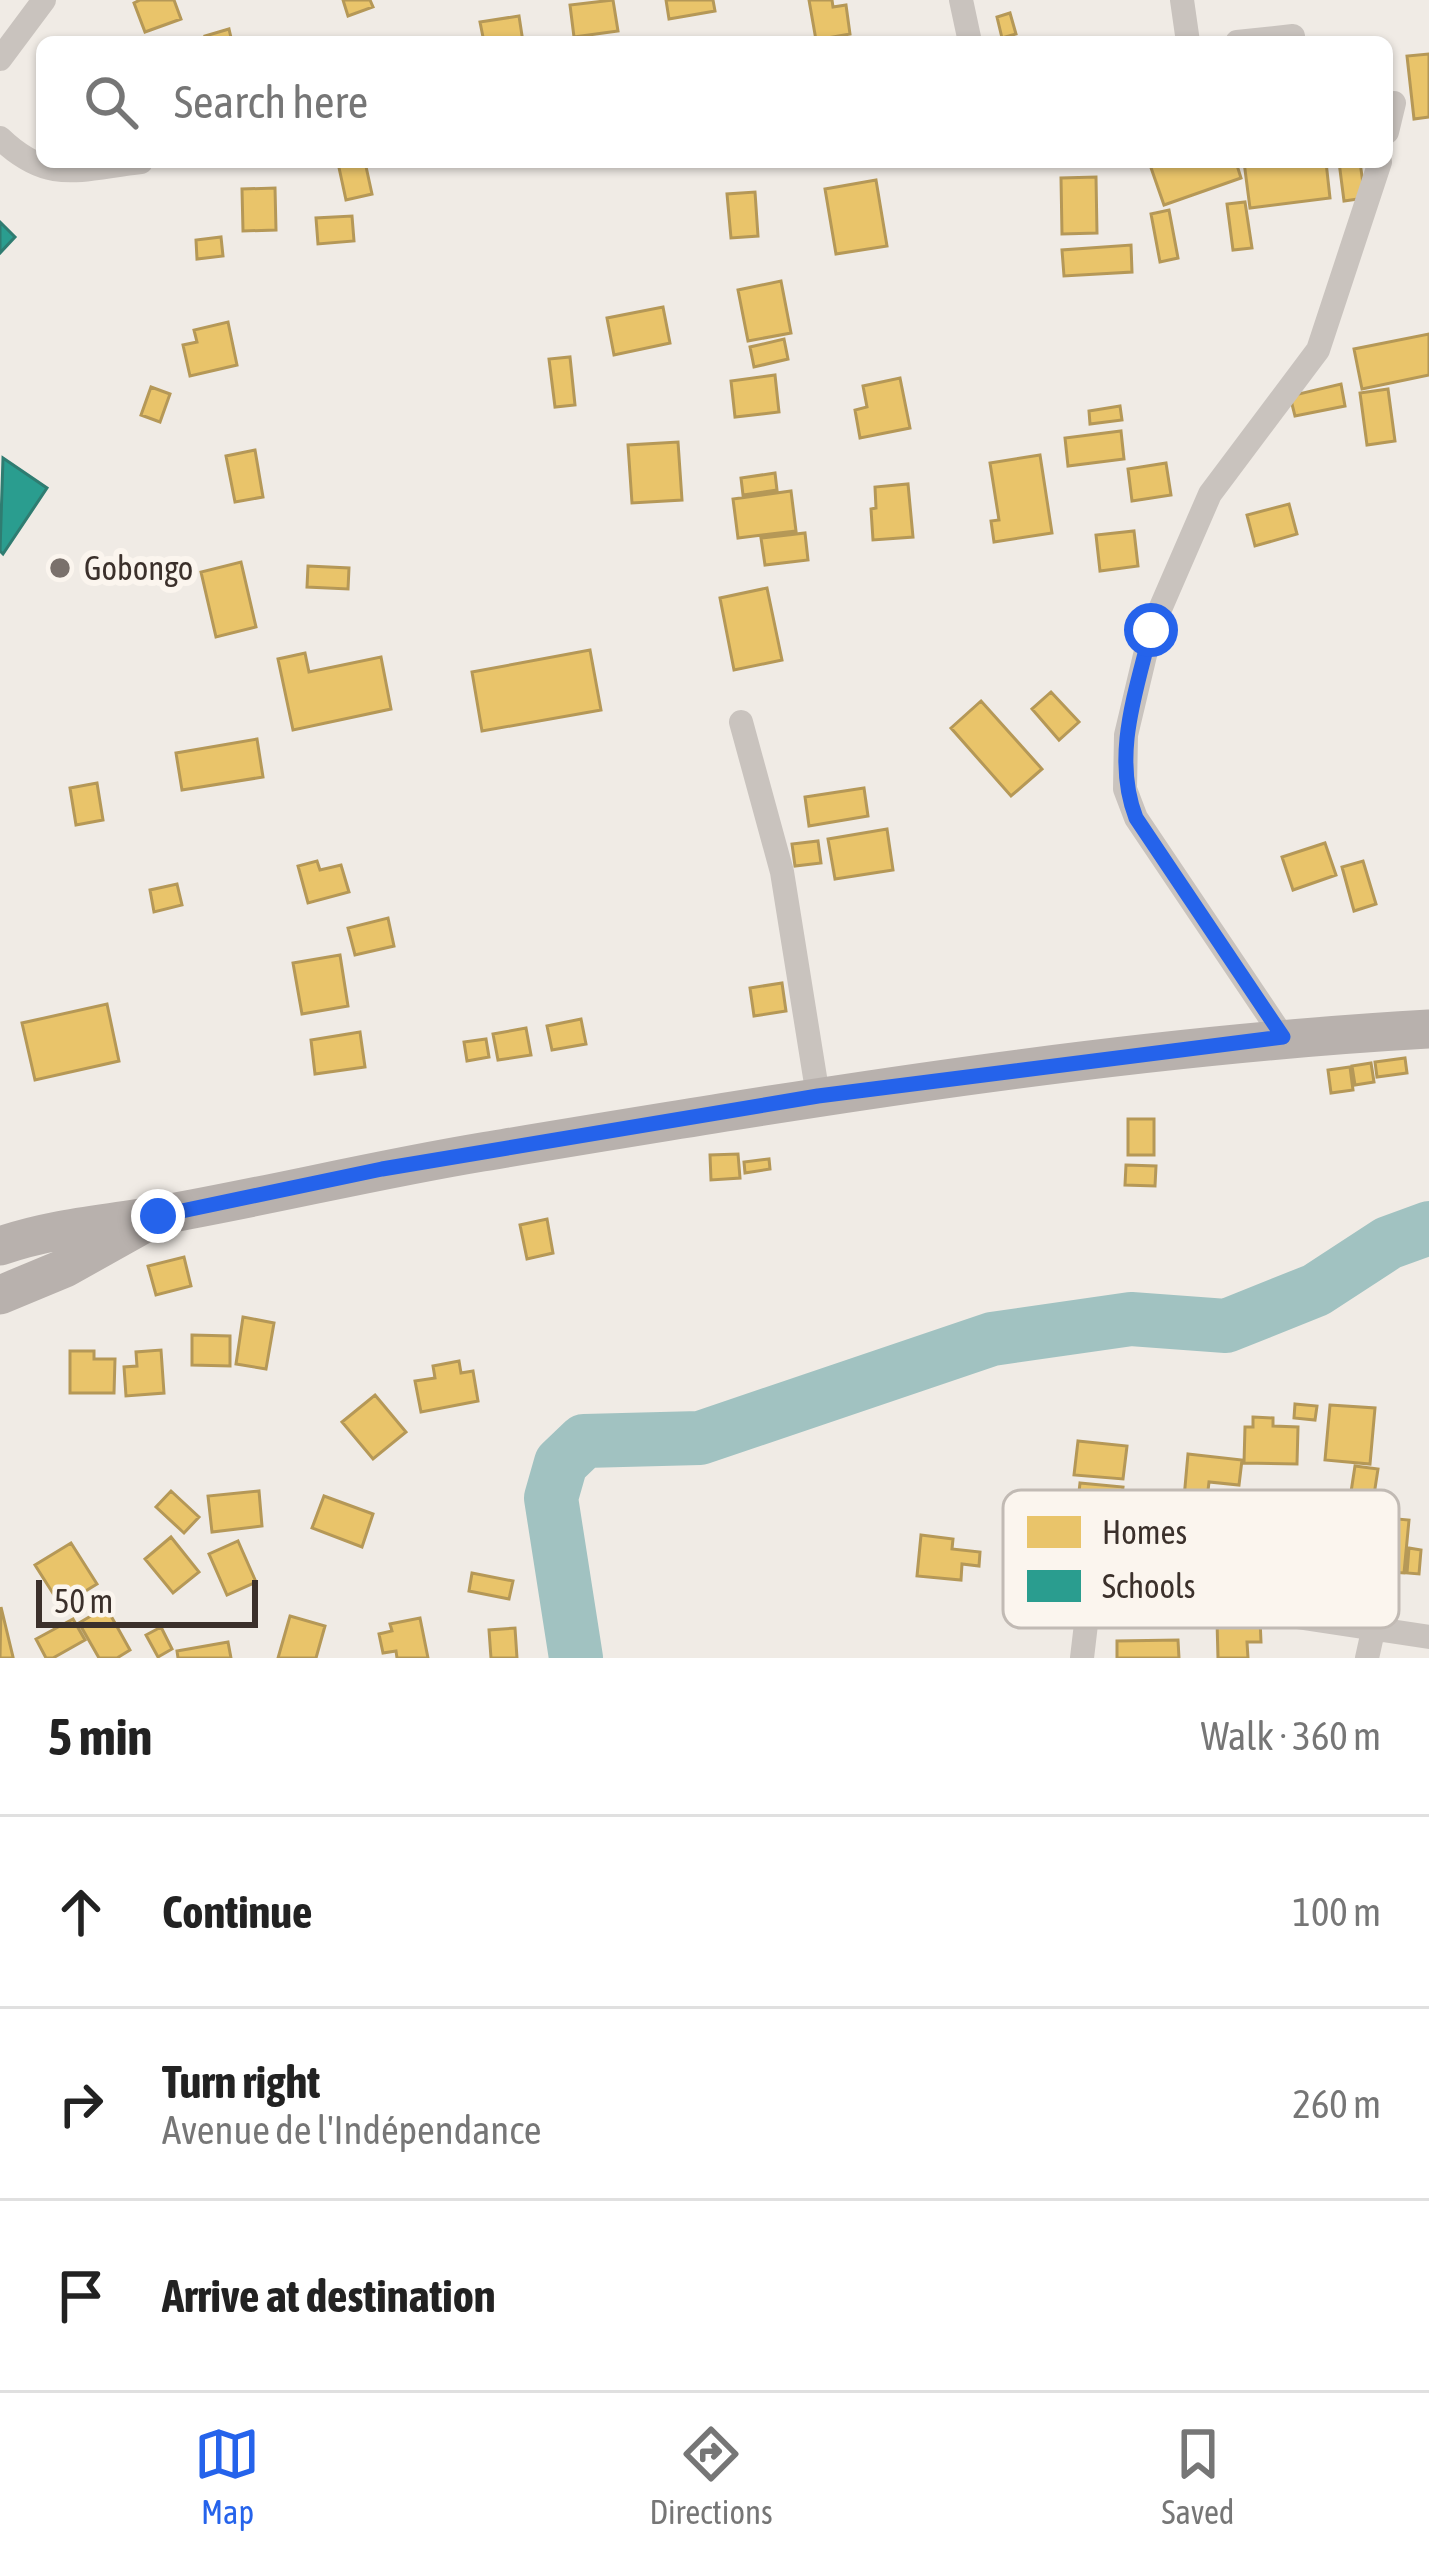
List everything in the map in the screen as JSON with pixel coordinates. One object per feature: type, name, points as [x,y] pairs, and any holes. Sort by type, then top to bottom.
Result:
[{"type":"main road","points":[[0,1246],[46,1230],[158,1216],[382,1169],[818,1096],[1283,1037],[1429,1029]]},
{"type":"main road","points":[[0,1295],[64,1268],[158,1216]]},
{"type":"street","points":[[0,59],[44,0]]},
{"type":"street","points":[[961,0],[969,36]]},
{"type":"street","points":[[1182,0],[1187,36]]},
{"type":"street","points":[[1393,107],[1394,103]]},
{"type":"street","points":[[0,138],[22,159],[36,164]]},
{"type":"street","points":[[50,168],[86,168]]},
{"type":"street","points":[[1283,1037],[1136,818],[1125,789],[1126,735],[1151,630],[1210,494],[1318,350],[1378,168]]},
{"type":"street","points":[[741,722],[782,872],[818,1096]]},
{"type":"street","points":[[1082,1658],[1086,1628]]},
{"type":"street","points":[[1354,1628],[1429,1637]]},
{"type":"street","points":[[1367,1658],[1373,1631]]},
{"type":"building: Homes","points":[[174,0],[181,19],[145,32],[134,3]]},
{"type":"building: Homes","points":[[343,0],[370,0],[373,7],[348,16]]},
{"type":"building: Homes","points":[[613,0],[618,31],[574,36],[570,5]]},
{"type":"building: Homes","points":[[666,0],[713,0],[715,11],[669,19]]},
{"type":"building: Homes","points":[[809,0],[832,0],[833,7],[846,5],[850,34],[815,36]]},
{"type":"building: Homes","points":[[1010,13],[1016,34],[1002,36],[997,17]]},
{"type":"building: Homes","points":[[519,16],[522,36],[483,36],[480,22]]},
{"type":"building: Homes","points":[[1429,54],[1429,117],[1414,119],[1407,56]]},
{"type":"building: Homes","points":[[339,168],[366,168],[372,194],[346,200]]},
{"type":"building: Homes","points":[[1151,168],[1238,168],[1241,178],[1164,205]]},
{"type":"building: Homes","points":[[1245,168],[1327,168],[1330,198],[1250,208]]},
{"type":"building: Homes","points":[[1340,168],[1361,168],[1365,198],[1344,201]]},
{"type":"building: Homes","points":[[1096,177],[1097,233],[1062,234],[1061,178]]},
{"type":"building: Homes","points":[[876,180],[887,246],[836,254],[825,189]]},
{"type":"building: Homes","points":[[275,188],[276,230],[243,231],[242,189]]},
{"type":"building: Homes","points":[[755,192],[758,236],[731,238],[727,194]]},
{"type":"building: Homes","points":[[1245,202],[1252,248],[1233,250],[1227,204]]},
{"type":"building: Homes","points":[[1169,210],[1178,258],[1160,262],[1151,214]]},
{"type":"building: Homes","points":[[352,216],[354,241],[318,244],[316,218]]},
{"type":"building: Homes","points":[[221,237],[223,256],[197,259],[196,240]]},
{"type":"building: Homes","points":[[1131,245],[1132,272],[1064,276],[1062,250]]},
{"type":"building: Homes","points":[[781,281],[791,333],[748,341],[738,290]]},
{"type":"building: Homes","points":[[663,307],[670,343],[614,355],[607,318]]},
{"type":"building: Homes","points":[[228,322],[237,365],[190,376],[183,345],[197,342],[194,330]]},
{"type":"building: Homes","points":[[1429,334],[1429,375],[1362,389],[1354,349]]},
{"type":"building: Homes","points":[[784,339],[788,359],[754,367],[750,347]]},
{"type":"building: Homes","points":[[570,357],[575,405],[555,407],[549,359]]},
{"type":"building: Homes","points":[[775,375],[779,412],[735,417],[731,381]]},
{"type":"building: Homes","points":[[900,378],[910,428],[860,438],[855,410],[867,407],[863,386]]},
{"type":"building: Homes","points":[[1341,384],[1345,406],[1295,416],[1290,396]]},
{"type":"building: Homes","points":[[151,387],[170,394],[160,422],[141,415]]},
{"type":"building: Homes","points":[[1388,389],[1395,441],[1367,445],[1360,393]]},
{"type":"building: Homes","points":[[1120,406],[1122,420],[1090,424],[1089,411]]},
{"type":"building: Homes","points":[[1121,431],[1124,459],[1068,466],[1065,438]]},
{"type":"building: Homes","points":[[678,442],[682,500],[632,503],[628,445]]},
{"type":"building: Homes","points":[[255,450],[263,497],[235,502],[226,456]]},
{"type":"building: Homes","points":[[1040,455],[1052,533],[994,542],[991,521],[999,520],[990,463]]},
{"type":"building: Homes","points":[[1166,463],[1171,495],[1132,501],[1128,469]]},
{"type":"building: Homes","points":[[775,473],[777,490],[743,495],[741,478]]},
{"type":"building: Homes","points":[[908,484],[913,537],[873,540],[875,487]]},
{"type":"building: Homes","points":[[791,491],[796,531],[738,538],[733,499]]},
{"type":"building: Homes","points":[[1289,504],[1297,534],[1255,546],[1247,515]]},
{"type":"building: Homes","points":[[1134,531],[1138,566],[1100,571],[1096,535]]},
{"type":"building: Homes","points":[[805,533],[808,560],[765,565],[761,538]]},
{"type":"building: Homes","points":[[241,562],[256,627],[216,637],[201,572]]},
{"type":"building: Homes","points":[[308,566],[349,568],[348,589],[307,587]]},
{"type":"building: Homes","points":[[767,588],[782,660],[734,670],[720,598]]},
{"type":"building: Homes","points":[[590,650],[601,710],[482,731],[472,672]]},
{"type":"building: Homes","points":[[305,653],[309,672],[381,657],[391,709],[293,730],[278,659]]},
{"type":"building: Homes","points":[[1051,692],[1079,722],[1059,740],[1032,709]]},
{"type":"building: Homes","points":[[981,701],[1042,769],[1011,796],[951,728]]},
{"type":"building: Homes","points":[[257,739],[263,777],[182,790],[176,753]]},
{"type":"building: Homes","points":[[97,783],[103,820],[76,825],[70,788]]},
{"type":"building: Homes","points":[[864,788],[868,816],[809,826],[805,797]]},
{"type":"building: Homes","points":[[887,829],[893,870],[835,879],[828,839]]},
{"type":"building: Homes","points":[[818,841],[821,863],[795,866],[792,844]]},
{"type":"building: Homes","points":[[1325,843],[1336,875],[1293,890],[1282,857]]},
{"type":"building: Homes","points":[[317,861],[320,870],[341,865],[349,892],[308,903],[298,866]]},
{"type":"building: Homes","points":[[1363,861],[1376,904],[1354,911],[1342,867]]},
{"type":"building: Homes","points":[[177,884],[182,905],[154,912],[150,890]]},
{"type":"building: Homes","points":[[388,918],[394,946],[355,955],[348,928]]},
{"type":"building: Homes","points":[[340,955],[348,1006],[302,1014],[293,963]]},
{"type":"building: Homes","points":[[782,983],[786,1011],[754,1016],[750,988]]},
{"type":"building: Homes","points":[[107,1004],[119,1061],[35,1080],[22,1023]]},
{"type":"building: Homes","points":[[581,1019],[586,1044],[552,1050],[547,1026]]},
{"type":"building: Homes","points":[[526,1028],[531,1055],[498,1060],[493,1034]]},
{"type":"building: Homes","points":[[360,1032],[365,1067],[315,1074],[311,1040]]},
{"type":"building: Homes","points":[[486,1039],[489,1057],[467,1061],[464,1042]]},
{"type":"building: Homes","points":[[1405,1058],[1407,1073],[1377,1077],[1375,1062]]},
{"type":"building: Homes","points":[[1371,1063],[1374,1082],[1355,1085],[1352,1066]]},
{"type":"building: Homes","points":[[1350,1067],[1353,1090],[1331,1093],[1328,1070]]},
{"type":"building: Homes","points":[[1128,1119],[1154,1119],[1154,1155],[1128,1155]]},
{"type":"building: Homes","points":[[738,1154],[740,1178],[711,1180],[710,1155]]},
{"type":"building: Homes","points":[[769,1159],[770,1169],[745,1173],[744,1162]]},
{"type":"building: Homes","points":[[1126,1165],[1156,1166],[1155,1186],[1125,1185]]},
{"type":"building: Homes","points":[[547,1219],[553,1253],[527,1259],[520,1225]]},
{"type":"building: Homes","points":[[184,1257],[191,1286],[156,1295],[148,1266]]},
{"type":"building: Homes","points":[[243,1317],[274,1323],[266,1369],[236,1364]]},
{"type":"building: Homes","points":[[192,1335],[230,1336],[230,1366],[192,1365]]},
{"type":"building: Homes","points":[[161,1350],[164,1393],[126,1396],[124,1367],[137,1366],[136,1352]]},
{"type":"building: Homes","points":[[70,1351],[94,1351],[94,1359],[115,1359],[114,1393],[70,1393]]},
{"type":"building: Homes","points":[[459,1361],[461,1373],[473,1371],[478,1401],[421,1412],[415,1381],[435,1378],[433,1366]]},
{"type":"building: Homes","points":[[375,1395],[406,1432],[373,1459],[342,1422]]},
{"type":"building: Homes","points":[[1295,1404],[1317,1406],[1315,1420],[1294,1418]]},
{"type":"building: Homes","points":[[1330,1405],[1375,1408],[1370,1464],[1325,1460]]},
{"type":"building: Homes","points":[[1253,1417],[1273,1418],[1273,1426],[1298,1427],[1297,1464],[1244,1463],[1245,1427],[1253,1427]]},
{"type":"building: Homes","points":[[1078,1441],[1127,1446],[1123,1479],[1074,1475]]},
{"type":"building: Homes","points":[[1188,1454],[1242,1460],[1239,1485],[1209,1482],[1208,1490],[1185,1490]]},
{"type":"building: Homes","points":[[1355,1466],[1378,1469],[1375,1490],[1351,1490]]},
{"type":"building: Homes","points":[[1080,1483],[1123,1487],[1123,1490],[1079,1490]]},
{"type":"building: Homes","points":[[171,1491],[199,1517],[184,1533],[156,1507]]},
{"type":"building: Homes","points":[[259,1491],[262,1526],[212,1532],[208,1496]]},
{"type":"building: Homes","points":[[324,1496],[373,1514],[362,1547],[312,1528]]},
{"type":"building: Homes","points":[[1399,1519],[1409,1520],[1404,1573],[1399,1573]]},
{"type":"building: Homes","points":[[921,1535],[953,1539],[952,1549],[980,1552],[979,1566],[962,1564],[961,1580],[917,1576]]},
{"type":"building: Homes","points":[[171,1537],[199,1572],[173,1593],[145,1559]]},
{"type":"building: Homes","points":[[238,1541],[256,1582],[227,1595],[209,1554]]},
{"type":"building: Homes","points":[[71,1543],[97,1584],[61,1606],[35,1565]]},
{"type":"building: Homes","points":[[1409,1548],[1421,1550],[1419,1574],[1407,1573]]},
{"type":"building: Homes","points":[[472,1573],[513,1581],[509,1599],[469,1591]]},
{"type":"building: Homes","points":[[1,1607],[13,1657],[11,1658],[0,1658]]},
{"type":"building: Homes","points":[[106,1607],[130,1650],[117,1658],[99,1658],[79,1623]]},
{"type":"building: Homes","points":[[290,1616],[325,1626],[316,1658],[278,1658]]},
{"type":"building: Homes","points":[[420,1618],[428,1658],[383,1653],[379,1634],[392,1631],[390,1624]]},
{"type":"building: Homes","points":[[73,1619],[85,1640],[46,1658],[36,1639]]},
{"type":"building: Homes","points":[[161,1627],[172,1649],[158,1657],[146,1635]]},
{"type":"building: Homes","points":[[515,1628],[517,1658],[491,1658],[489,1630]]},
{"type":"building: Homes","points":[[1217,1628],[1260,1628],[1261,1642],[1247,1642],[1248,1658],[1218,1658]]},
{"type":"building: Homes","points":[[1178,1640],[1179,1658],[1117,1658],[1117,1641]]},
{"type":"building: Homes","points":[[228,1642],[231,1658],[178,1658],[177,1651]]},
{"type":"building: Schools","points":[[0,222],[15,237],[0,253]]},
{"type":"building: Schools","points":[[3,458],[47,488],[3,554],[0,551]]},
{"type":"waterway","points":[[576,1658],[551,1498],[561,1463],[584,1441],[700,1438],[992,1339],[1131,1319],[1226,1326],[1316,1290],[1388,1243],[1429,1228]]},
{"type":"place","name":"Gobongo","points":[[60,568]]},
{"type":"route","points":[[158,1216],[382,1169],[818,1096],[1283,1037],[1136,818],[1125,789],[1126,735],[1151,630]]}]
